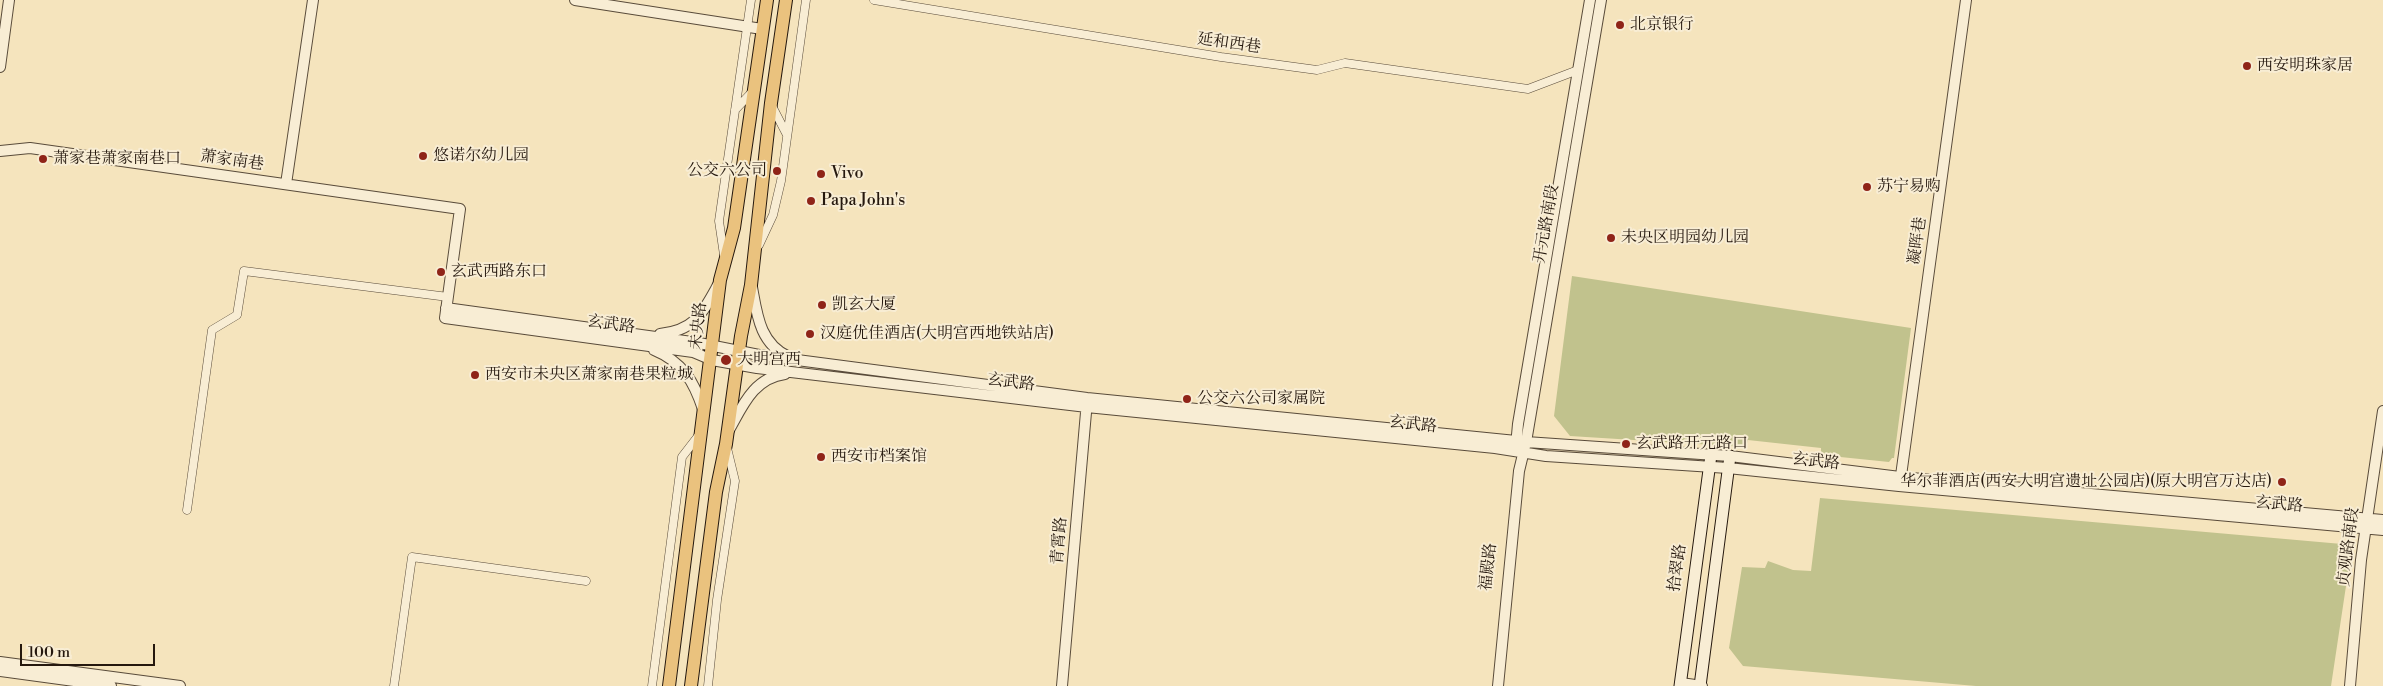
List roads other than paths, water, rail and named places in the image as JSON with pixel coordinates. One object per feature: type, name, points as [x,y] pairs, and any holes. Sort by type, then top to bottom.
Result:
[{"type":"main road","points":[[760,0],[763,25]]},
{"type":"main road","name":"未央路","points":[[669,686],[712,360],[720,280],[734,228],[767,0]]},
{"type":"main road","points":[[691,686],[716,492],[727,438],[756,251],[771,103],[782,20],[787,0]]},
{"type":"main road","name":"拾翠路","points":[[1680,684],[1710,461]]},
{"type":"main road","points":[[1701,686],[1729,462]]},
{"type":"street","points":[[0,67],[9,0]]},
{"type":"street","points":[[286,184],[313,0]]},
{"type":"street","points":[[575,0],[747,26],[763,25]]},
{"type":"street","points":[[724,261],[719,221],[751,0]]},
{"type":"street","points":[[756,251],[774,215],[806,0]]},
{"type":"street","name":"延和西巷","points":[[874,0],[1221,57],[1317,70],[1345,63],[1528,90],[1578,70]]},
{"type":"street","name":"开元路南段","points":[[1520,452],[1590,0]]},
{"type":"street","name":"开元路南段","points":[[1521,441],[1601,0]]},
{"type":"street","name":"凝晖巷","points":[[1900,481],[1963,0]]},
{"type":"street","points":[[735,111],[754,89]]},
{"type":"street","points":[[771,103],[787,135]]},
{"type":"street","name":"萧家南巷","points":[[0,151],[30,148],[460,209],[446,308]]},
{"type":"street","points":[[188,510],[212,330],[237,315],[244,271],[446,308]]},
{"type":"street","points":[[644,340],[671,333],[695,322],[720,280]]},
{"type":"street","points":[[751,285],[760,324],[767,339],[777,351],[802,361]]},
{"type":"street","name":"玄武路","points":[[446,308],[644,340],[713,346],[738,358],[807,374],[1087,402],[1521,441],[1710,461]]},
{"type":"street","points":[[644,340],[681,366],[692,382],[705,415]]},
{"type":"street","name":"玄武路","points":[[644,340],[693,352],[712,360],[738,358],[802,361],[1087,402],[1546,456],[1729,462],[1900,481],[2367,524],[2383,530]]},
{"type":"street","points":[[708,686],[717,600],[735,480],[727,438],[746,398],[762,383],[776,375],[807,374]]},
{"type":"street","name":"青霄路","points":[[1062,686],[1087,402]]},
{"type":"street","name":"贞观路南段","points":[[2350,686],[2367,524],[2383,411]]},
{"type":"street","points":[[652,686],[682,457],[703,430]]},
{"type":"street","name":"福殿路","points":[[1491,686],[1520,452]]},
{"type":"street","name":"福殿路","points":[[1498,686],[1520,452]]},
{"type":"street","name":"玄武路","points":[[2367,524],[2383,520]]},
{"type":"street","points":[[394,686],[412,557],[586,580]]},
{"type":"street","points":[[0,662],[180,686]]},
{"type":"street","points":[[0,671],[111,686]]},
{"type":"street","points":[[1680,684],[1701,686]]},
{"type":"place","name":"北京银行","points":[[1620,25]]},
{"type":"place","name":"西安明珠家居","points":[[2247,66]]},
{"type":"place","name":"悠诺尔幼儿园","points":[[423,156]]},
{"type":"place","name":"萧家巷萧家南巷口","points":[[43,159]]},
{"type":"place","name":"公交六公司","points":[[777,171]]},
{"type":"place","name":"Vivo","points":[[821,174]]},
{"type":"place","name":"苏宁易购","points":[[1867,187]]},
{"type":"place","name":"Papa John's","points":[[811,201]]},
{"type":"place","name":"未央区明园幼儿园","points":[[1611,238]]},
{"type":"place","name":"玄武西路东口","points":[[441,272]]},
{"type":"place","name":"凯玄大厦","points":[[822,305]]},
{"type":"place","name":"汉庭优佳酒店(大明宫西地铁站店)","points":[[810,334]]},
{"type":"place","name":"大明宫西","points":[[726,360]]},
{"type":"place","name":"西安市未央区萧家南巷果粒城","points":[[475,375]]},
{"type":"place","name":"公交六公司家属院","points":[[1187,399]]},
{"type":"place","name":"玄武路开元路口","points":[[1626,444]]},
{"type":"place","name":"西安市档案馆","points":[[821,457]]},
{"type":"place","name":"华尔菲酒店(西安大明宫遗址公园店)(原大明宫万达店)","points":[[2282,482]]}]
